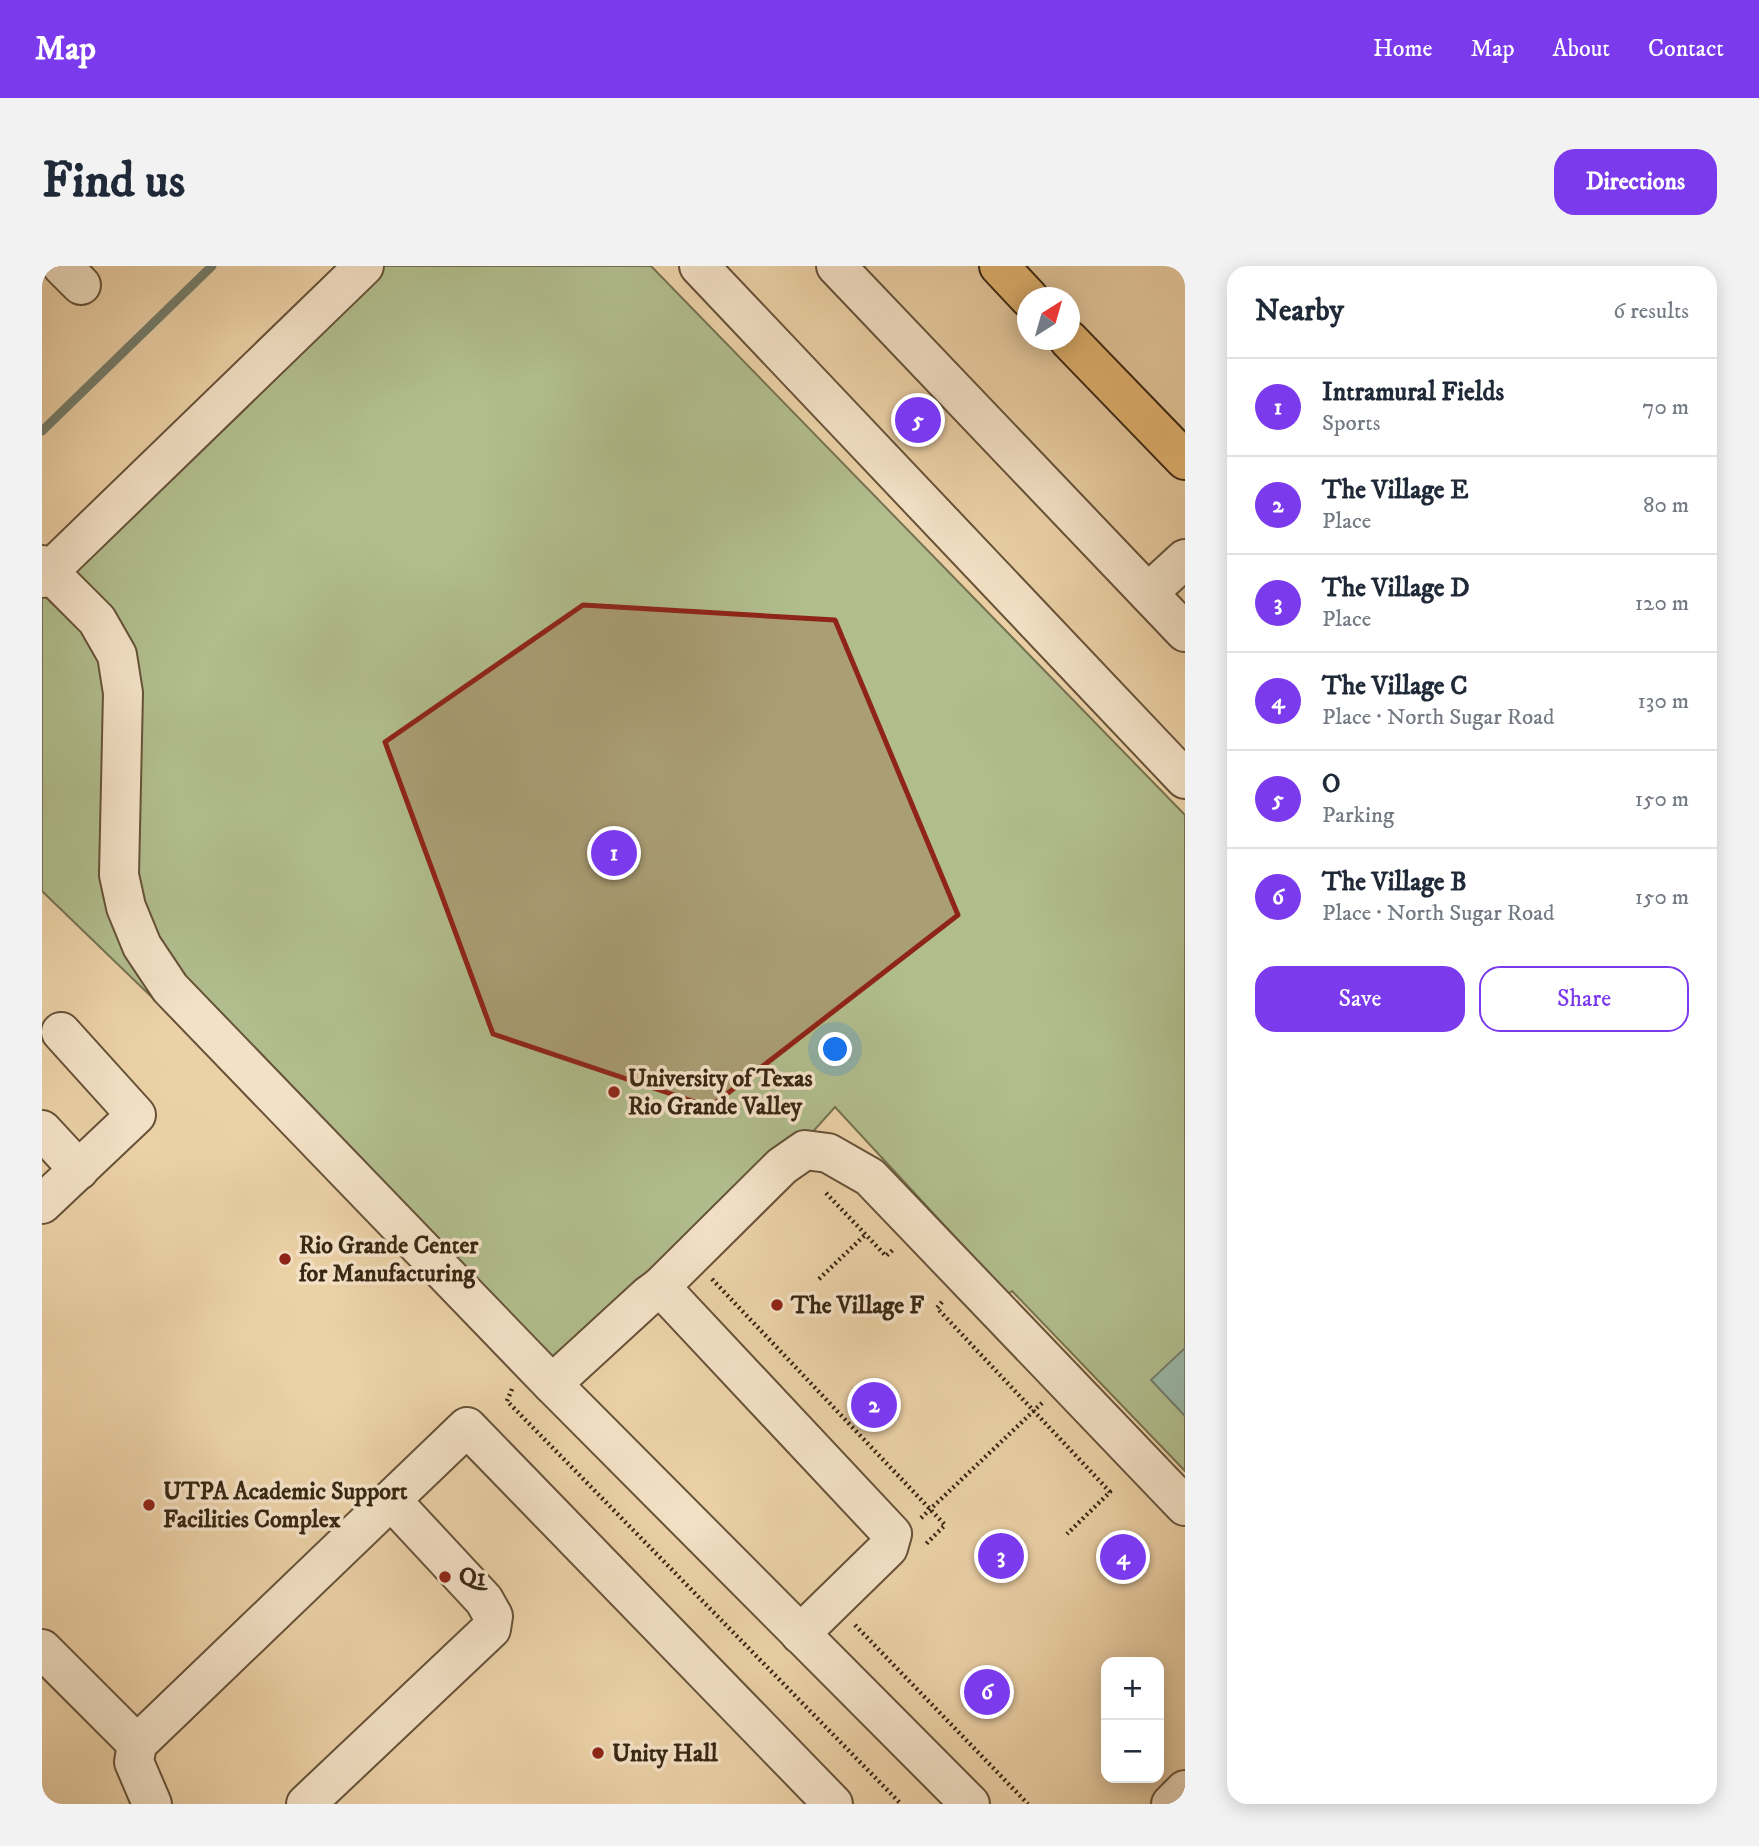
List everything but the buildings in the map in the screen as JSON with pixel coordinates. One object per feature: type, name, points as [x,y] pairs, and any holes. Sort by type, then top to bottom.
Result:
[{"type":"main road","points":[[999,266],[1019,287]]},
{"type":"main road","points":[[1079,350],[1185,460]]},
{"type":"street","points":[[364,266],[44,571],[97,620],[117,655],[123,693],[119,875],[126,906],[142,946],[170,988],[552,1384],[970,1804]]},
{"type":"street","points":[[699,266],[1185,779]]},
{"type":"street","points":[[836,266],[1185,632]]},
{"type":"street","points":[[1148,593],[1185,559]]},
{"type":"street","points":[[42,1204],[136,1115],[61,1032]]},
{"type":"street","points":[[42,1130],[79,1170]]},
{"type":"street","points":[[552,1384],[660,1287],[782,1166],[805,1150],[828,1153],[870,1177],[1185,1506]]},
{"type":"street","points":[[660,1287],[892,1534],[888,1548],[800,1634]]},
{"type":"street","points":[[152,1804],[134,1762],[137,1744],[467,1427],[833,1804]]},
{"type":"street","points":[[306,1804],[491,1629],[493,1616],[484,1600],[391,1500]]},
{"type":"street","points":[[42,1648],[137,1744]]},
{"type":"street","points":[[1171,1804],[1185,1790]]},
{"type":"path","points":[[819,1186],[886,1256],[897,1246],[905,1255]]},
{"type":"path","points":[[820,1279],[865,1235]]},
{"type":"path","points":[[706,1273],[945,1525],[916,1553]]},
{"type":"path","points":[[946,1298],[937,1308],[1110,1492],[1068,1534]]},
{"type":"path","points":[[915,1524],[1066,1382]]},
{"type":"path","points":[[849,1618],[1028,1804]]},
{"type":"highlighted area","points":[[583,605],[835,620],[958,915],[710,1107],[493,1034],[385,742]]},
{"type":"green space","points":[[364,266],[651,266],[1185,815],[1185,1471],[1012,1291],[1008,1294],[835,1107],[782,1166],[552,1384],[42,891],[42,578]]},
{"type":"shaded area","points":[[1185,1348],[1185,1416],[1151,1380]]},
{"type":"waterway","points":[[42,431],[212,266]]},
{"type":"place","name":"O","points":[[918,420]]},
{"type":"place","name":"Intramural Fields","points":[[614,853]]},
{"type":"place","name":"University of Texas Rio Grande Valley","points":[[614,1092]]},
{"type":"place","name":"Rio Grande Center for Manufacturing","points":[[285,1259]]},
{"type":"place","name":"The Village F","points":[[777,1305]]},
{"type":"place","name":"The Village E","points":[[874,1405]]},
{"type":"place","name":"UTPA Academic Support Facilities Complex","points":[[149,1505]]},
{"type":"place","name":"The Village D","points":[[1001,1556]]},
{"type":"place","name":"The Village C","points":[[1123,1557]]},
{"type":"place","name":"Q1","points":[[445,1577]]},
{"type":"place","name":"The Village B","points":[[987,1692]]},
{"type":"place","name":"Unity Hall","points":[[598,1753]]}]
